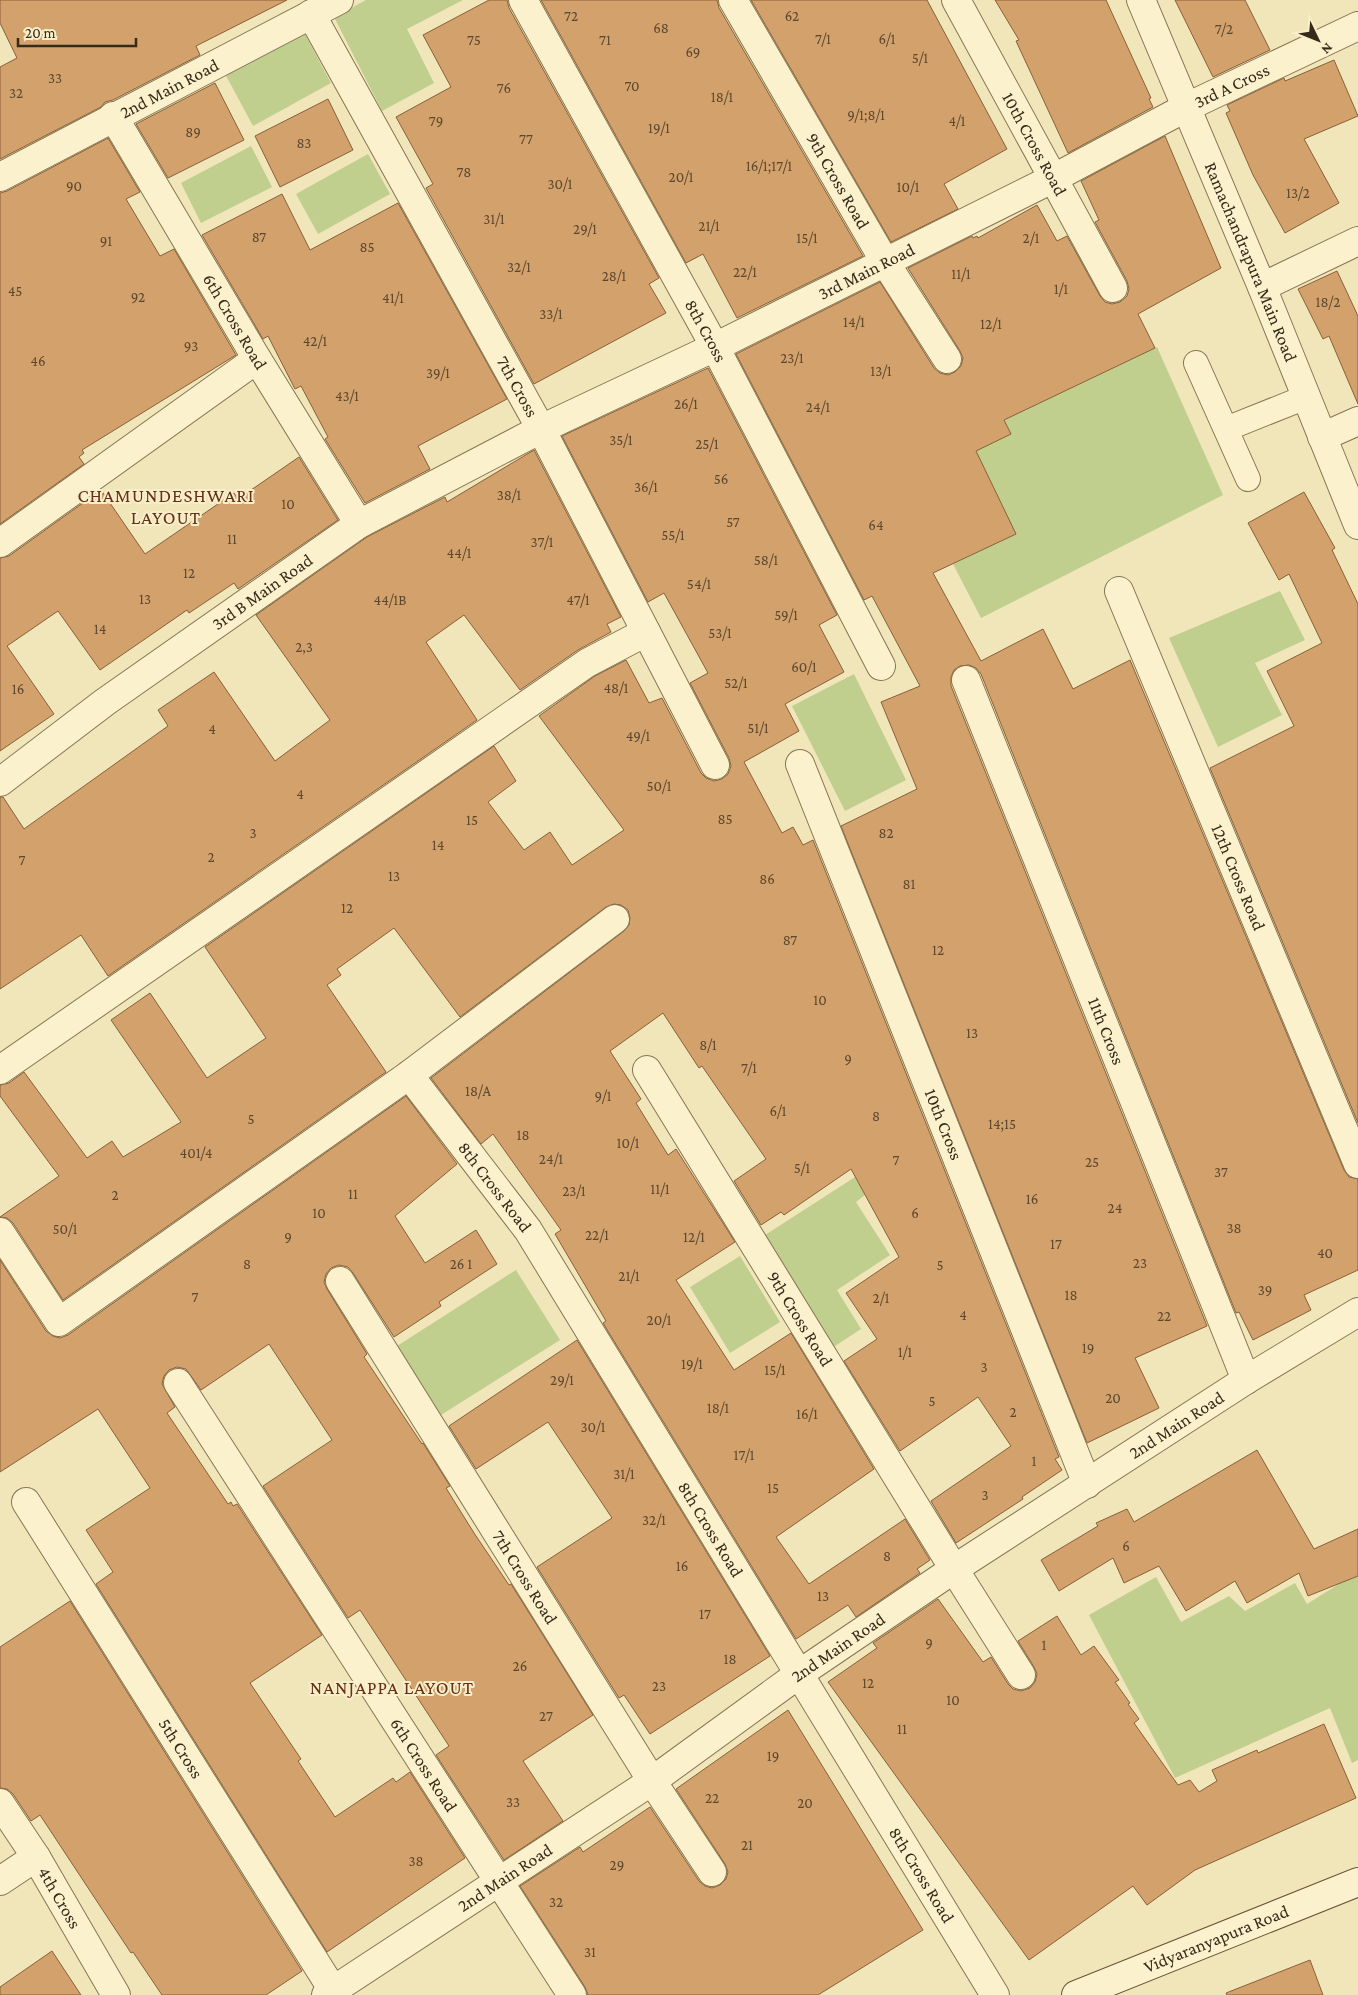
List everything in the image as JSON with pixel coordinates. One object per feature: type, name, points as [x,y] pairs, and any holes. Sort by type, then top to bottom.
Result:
[{"type":"street","name":"2nd Main Road","points":[[0,176],[339,0]]},
{"type":"street","name":"8th Cross","points":[[523,0],[716,347],[881,666]]},
{"type":"street","name":"9th Cross Road","points":[[733,0],[885,262],[947,359]]},
{"type":"street","name":"10th Cross Road","points":[[956,0],[1113,288]]},
{"type":"street","name":"Ramachandrapura Main Road","points":[[1141,0],[1262,287],[1358,525]]},
{"type":"street","name":"7th Cross","points":[[312,14],[541,429],[716,765]]},
{"type":"street","name":"3rd A Cross","points":[[1187,107],[1358,26]]},
{"type":"street","name":"3rd Main Road","points":[[541,429],[716,347],[1054,178],[1187,107]]},
{"type":"street","name":"6th Cross Road","points":[[113,116],[257,358],[359,524]]},
{"type":"street","points":[[1262,287],[1358,241]]},
{"type":"street","points":[[0,543],[257,358]]},
{"type":"street","points":[[1322,437],[1358,421]]},
{"type":"street","name":"3rd B Main Road","points":[[0,782],[105,702],[359,524],[541,429]]},
{"type":"street","name":"12th Cross Road","points":[[1119,590],[1358,1164]]},
{"type":"street","points":[[0,1070],[586,663],[646,632]]},
{"type":"street","name":"11th Cross","points":[[966,680],[1246,1380]]},
{"type":"street","name":"10th Cross","points":[[800,764],[1086,1484]]},
{"type":"street","points":[[0,1232],[59,1322],[409,1075],[615,919]]},
{"type":"street","name":"9th Cross Road","points":[[647,1070],[1021,1675]]},
{"type":"street","name":"8th Cross Road","points":[[409,1075],[528,1230],[995,1995]]},
{"type":"street","name":"7th Cross Road","points":[[340,1281],[652,1781],[712,1872]]},
{"type":"street","name":"2nd Main Road","points":[[332,1993],[652,1781],[799,1674],[954,1569],[1246,1380],[1358,1312]]},
{"type":"street","name":"6th Cross Road","points":[[178,1383],[572,1995]]},
{"type":"street","name":"5th Cross","points":[[26,1502],[332,1993]]},
{"type":"street","name":"4th Cross","points":[[0,1803],[36,1857],[116,1995]]},
{"type":"street","points":[[0,1881],[36,1857]]},
{"type":"street","name":"Vidyaranyapura Road","points":[[1076,1995],[1358,1882]]},
{"type":"lane","points":[[1196,363],[1248,478]]},
{"type":"lane","points":[[1226,429],[1306,397]]},
{"type":"green space","points":[[366,0],[463,0],[407,29],[434,83],[382,111],[334,17]]},
{"type":"green space","points":[[301,27],[331,83],[253,126],[223,70]]},
{"type":"green space","points":[[251,146],[272,187],[201,223],[181,183]]},
{"type":"green space","points":[[368,154],[390,194],[318,234],[296,194]]},
{"type":"green space","points":[[1157,347],[1223,495],[981,618],[953,564],[1015,534],[976,451],[1010,434],[1004,420]]},
{"type":"green space","points":[[1280,591],[1305,640],[1255,663],[1282,715],[1218,747],[1169,638]]},
{"type":"green space","points":[[854,674],[906,780],[845,811],[792,706]]},
{"type":"green space","points":[[855,1177],[866,1194],[856,1202],[890,1255],[837,1290],[861,1329],[829,1350],[759,1239]]},
{"type":"green space","points":[[740,1256],[780,1322],[730,1353],[690,1287]]},
{"type":"green space","points":[[516,1270],[560,1340],[441,1415],[397,1346]]},
{"type":"green space","points":[[1358,1572],[1358,1760],[1352,1763],[1330,1708],[1175,1778],[1089,1615],[1156,1577],[1181,1622],[1229,1596],[1245,1611],[1295,1583],[1307,1604]]},
{"type":"building","points":[[0,0],[287,0],[196,46],[200,55],[113,100],[105,102],[101,107],[0,159],[0,67],[17,58],[0,23]]},
{"type":"building","points":[[489,0],[507,0],[509,8],[659,278],[649,284],[666,313],[534,384],[426,188],[433,184],[396,117],[451,87],[423,35]]},
{"type":"building","points":[[541,0],[717,0],[719,8],[863,256],[737,318],[703,254],[686,263]]},
{"type":"building","points":[[751,0],[927,0],[1007,149],[944,184],[958,209],[891,242]]},
{"type":"building","points":[[995,0],[1106,0],[1151,98],[1149,99],[1153,107],[1068,153],[1016,41],[1019,40]]},
{"type":"building","points":[[1175,0],[1245,0],[1270,50],[1213,77]]},
{"type":"building","points":[[1334,60],[1358,116],[1304,139],[1339,203],[1285,233],[1253,175],[1226,113],[1230,111],[1227,105],[1284,78],[1285,81]]},
{"type":"building","points":[[215,83],[244,140],[168,178],[136,124]]},
{"type":"building","points":[[328,99],[353,150],[280,187],[255,136]]},
{"type":"building","points":[[1165,136],[1221,268],[1138,314],[1155,348],[1004,420],[1011,434],[976,451],[1016,534],[933,573],[981,661],[1043,629],[1073,689],[1130,660],[1344,1170],[1349,1177],[1358,1179],[1358,1270],[1304,1295],[1311,1310],[1253,1340],[1239,1312],[1236,1313],[981,674],[976,668],[969,665],[960,666],[954,670],[951,677],[951,686],[1207,1326],[1135,1358],[1159,1408],[1087,1443],[841,826],[917,789],[881,702],[920,686],[872,596],[864,600],[736,354],[880,282],[934,368],[940,373],[948,375],[955,372],[961,366],[963,358],[960,351],[908,268],[972,236],[973,238],[977,236],[978,238],[1037,205],[1057,241],[1067,236],[1105,302],[1112,304],[1120,302],[1127,296],[1129,289],[1127,281],[1095,222],[1099,220],[1081,181]]},
{"type":"building","points":[[108,138],[140,192],[126,199],[160,256],[174,249],[236,355],[82,450],[84,453],[79,457],[84,464],[0,524],[0,193]]},
{"type":"building","points":[[282,194],[310,250],[398,203],[507,399],[418,446],[430,469],[365,503],[325,439],[328,437],[301,386],[295,389],[268,336],[263,339],[202,235]]},
{"type":"building","points":[[1337,271],[1358,316],[1358,404],[1329,336],[1323,339],[1298,289]]},
{"type":"building","points":[[708,368],[837,615],[819,625],[844,672],[785,704],[799,731],[744,762],[782,833],[793,827],[803,845],[813,840],[1059,1457],[1055,1459],[1062,1470],[1022,1497],[1023,1499],[956,1543],[931,1501],[1011,1446],[978,1397],[900,1451],[844,1361],[877,1339],[846,1293],[899,1257],[851,1169],[784,1215],[781,1212],[761,1225],[734,1181],[766,1159],[702,1066],[699,1068],[663,1013],[610,1051],[641,1099],[636,1103],[668,1155],[676,1149],[735,1242],[676,1280],[734,1370],[791,1333],[874,1469],[776,1537],[809,1584],[905,1519],[930,1560],[917,1569],[920,1573],[856,1617],[848,1605],[796,1639],[603,1323],[606,1321],[555,1234],[561,1230],[493,1134],[481,1144],[431,1078],[624,931],[629,925],[630,918],[628,910],[621,905],[614,904],[606,907],[460,1017],[394,928],[337,969],[341,975],[327,985],[386,1072],[63,1300],[13,1223],[7,1218],[0,1217],[59,1176],[0,1096],[0,1085],[9,1083],[24,1072],[87,1158],[112,1141],[123,1157],[181,1122],[111,1020],[150,993],[207,1078],[266,1038],[205,947],[494,746],[516,781],[488,802],[524,850],[550,832],[572,865],[624,830],[539,716],[595,676],[626,660],[649,703],[662,698],[701,773],[706,778],[714,781],[722,779],[728,774],[731,766],[729,758],[690,683],[708,673],[664,593],[648,602],[562,436]]},
{"type":"building","points":[[534,450],[621,617],[607,624],[611,632],[578,650],[520,690],[464,615],[426,642],[477,720],[108,976],[81,935],[0,989],[0,797],[3,797],[24,829],[168,726],[158,710],[214,672],[275,761],[330,720],[256,615],[367,537],[445,497],[447,502]]},
{"type":"building","points":[[299,457],[338,520],[238,589],[234,583],[189,613],[187,610],[100,670],[58,611],[7,646],[54,714],[0,751],[0,558],[9,556],[101,490],[145,554],[234,493],[238,499]]},
{"type":"building","points":[[1304,492],[1335,548],[1332,550],[1358,604],[1358,1123],[1210,768],[1294,726],[1267,671],[1322,643],[1289,574],[1279,580],[1248,523]]},
{"type":"building","points":[[406,1096],[457,1164],[395,1216],[425,1263],[476,1230],[497,1264],[439,1302],[441,1306],[394,1337],[348,1267],[339,1265],[331,1268],[326,1274],[324,1282],[367,1354],[364,1357],[423,1443],[450,1486],[446,1488],[474,1533],[509,1585],[511,1584],[593,1715],[523,1761],[563,1821],[504,1860],[436,1755],[449,1746],[360,1610],[348,1618],[263,1486],[332,1440],[269,1344],[201,1390],[186,1369],[177,1367],[169,1370],[164,1376],[162,1384],[175,1407],[167,1413],[228,1504],[231,1502],[233,1506],[237,1504],[322,1635],[250,1683],[301,1759],[298,1761],[335,1817],[393,1778],[396,1782],[410,1772],[465,1858],[327,1952],[96,1584],[113,1572],[86,1530],[150,1488],[98,1409],[0,1472],[0,1260],[46,1331],[60,1338],[68,1335]]},
{"type":"building","points":[[577,1340],[770,1656],[650,1734],[624,1695],[619,1698],[537,1567],[612,1518],[548,1422],[476,1469],[449,1426]]},
{"type":"building","points":[[1257,1450],[1314,1549],[1358,1529],[1358,1576],[1308,1596],[1299,1573],[1247,1603],[1235,1581],[1186,1611],[1159,1566],[1124,1583],[1113,1558],[1059,1591],[1041,1560],[1098,1526],[1096,1523],[1127,1509],[1134,1522]]},
{"type":"building","points":[[938,1599],[983,1662],[991,1657],[1008,1684],[1013,1689],[1021,1691],[1030,1688],[1035,1682],[1037,1674],[1018,1641],[1057,1616],[1081,1655],[1094,1646],[1119,1680],[1115,1682],[1139,1719],[1134,1723],[1178,1785],[1190,1780],[1199,1792],[1217,1781],[1212,1770],[1257,1750],[1258,1753],[1324,1724],[1356,1798],[1195,1870],[1147,1905],[1133,1886],[1029,1960],[828,1682],[877,1648],[873,1643]]},
{"type":"building","points":[[70,1601],[302,1971],[266,1995],[162,1995],[133,1952],[131,1953],[40,1815],[31,1821],[13,1794],[7,1789],[0,1788],[0,1647]]},
{"type":"building","points":[[788,1710],[923,1930],[818,1995],[588,1995],[585,1987],[520,1886],[580,1847],[583,1852],[650,1807],[699,1881],[705,1886],[712,1888],[720,1885],[726,1879],[728,1872],[725,1864],[676,1789]]},
{"type":"building","points":[[52,1951],[81,1995],[0,1995],[0,1987]]},
{"type":"building","points":[[1310,1960],[1323,1995],[1227,1995],[1226,1993]]},
{"type":"district","name":"CHAMUNDESHWARI LAYOUT","points":[[166,506]]},
{"type":"district","name":"NANJAPPA LAYOUT","points":[[392,1687]]}]
